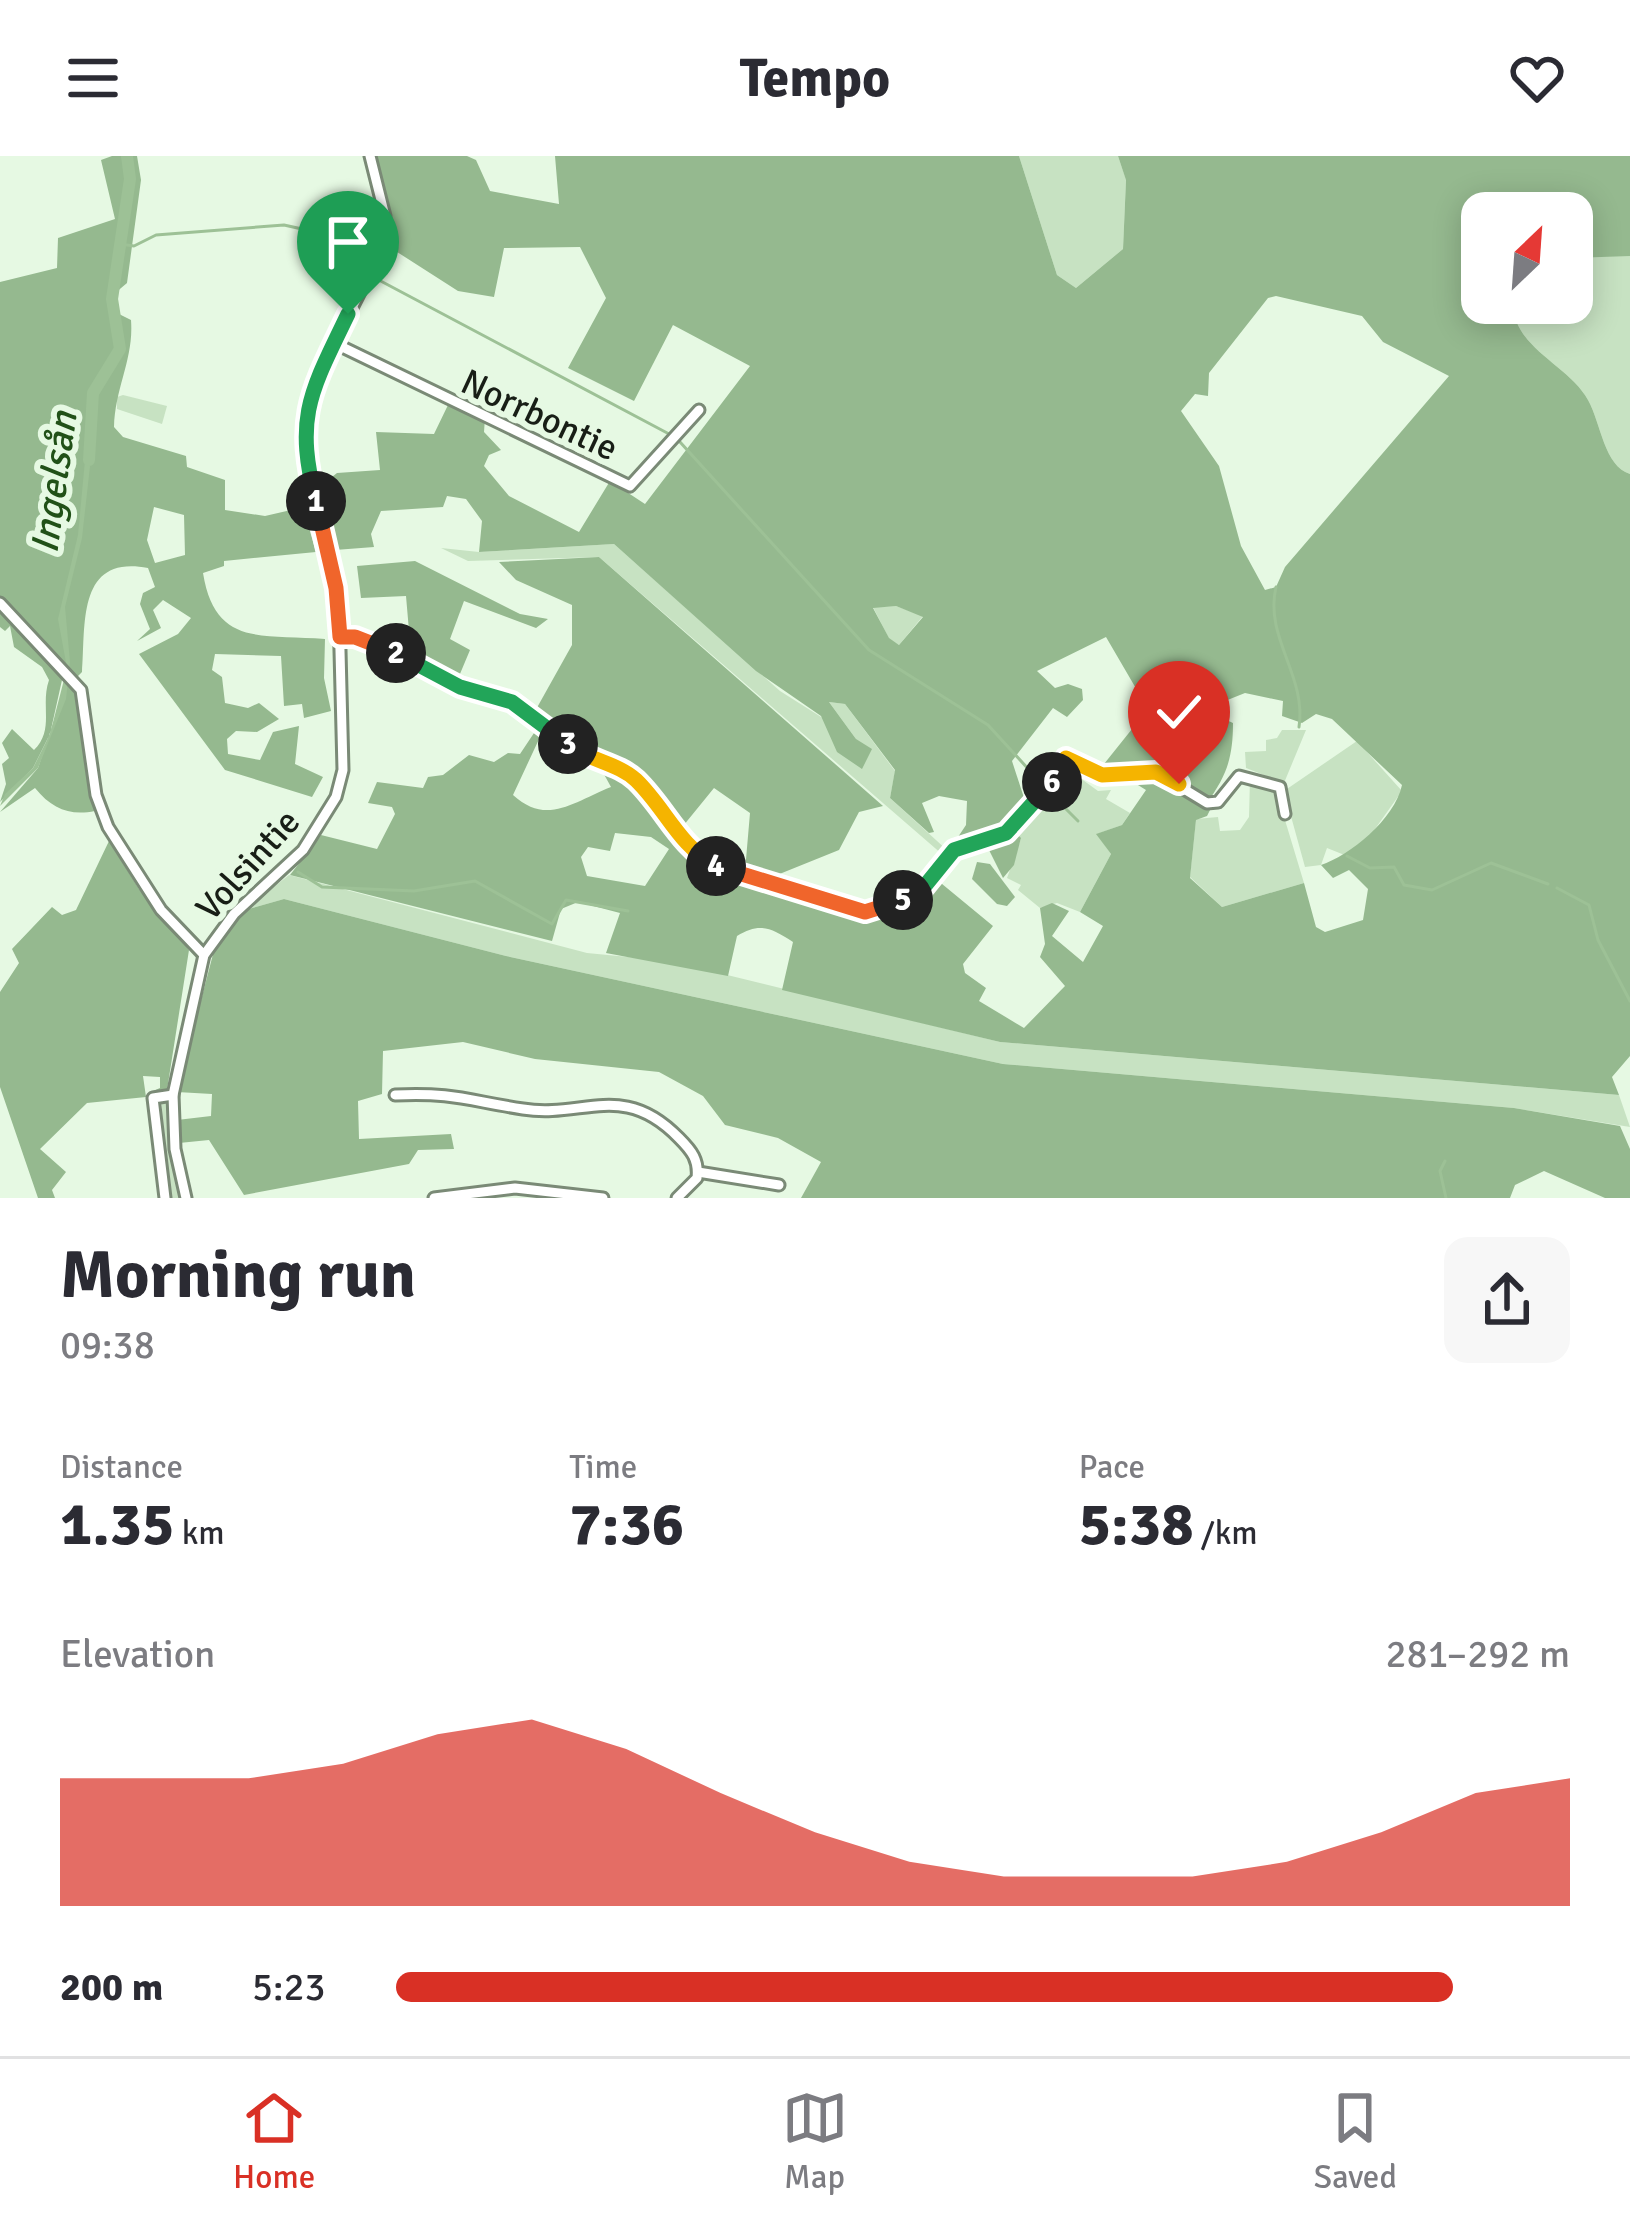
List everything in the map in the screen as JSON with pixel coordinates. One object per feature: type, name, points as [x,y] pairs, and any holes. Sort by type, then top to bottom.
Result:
[{"type":"street","name":"Volsintie","points":[[186,1198],[175,1149],[173,1095],[204,955],[234,914],[290,866],[336,797],[344,760],[336,588],[302,446],[308,409],[334,343],[384,243],[386,216],[370,156]]},
{"type":"street","name":"Norrbontie","points":[[334,343],[630,486],[639,483],[698,410]]},
{"type":"street","points":[[0,603],[86,702],[97,795],[108,827],[160,910],[204,955]]},
{"type":"street","points":[[340,637],[355,637],[460,687],[521,708],[539,728],[588,759],[632,776],[679,838],[721,870],[865,912],[890,906],[924,887],[954,850],[1006,833],[1034,806],[1066,758],[1102,775],[1156,772],[1207,802],[1218,802],[1239,776],[1262,779],[1280,787],[1285,814]]},
{"type":"street","points":[[395,1096],[457,1094],[525,1110],[620,1105],[673,1131],[694,1155],[698,1172]]},
{"type":"street","points":[[165,1198],[153,1098],[173,1095]]},
{"type":"street","points":[[698,1172],[779,1185]]},
{"type":"street","points":[[677,1198],[698,1172]]},
{"type":"street","points":[[434,1198],[532,1188],[603,1198]]},
{"type":"shaded area","points":[[137,156],[141,180],[127,283],[114,294],[119,314],[131,320],[131,334],[114,427],[123,437],[186,456],[187,467],[225,480],[225,510],[265,516],[291,510],[307,521],[316,552],[224,561],[224,566],[203,573],[209,597],[230,625],[261,635],[325,639],[324,678],[331,711],[304,718],[302,704],[284,706],[281,656],[215,654],[212,670],[222,677],[225,703],[248,708],[259,703],[279,719],[257,732],[236,731],[227,739],[228,754],[260,760],[273,732],[299,726],[295,764],[323,777],[312,797],[225,770],[139,654],[178,634],[191,618],[163,600],[153,610],[161,628],[137,641],[150,629],[140,604],[143,593],[155,587],[148,568],[125,567],[108,572],[97,583],[86,615],[82,672],[70,684],[84,715],[95,811],[62,809],[35,788],[0,812],[38,768],[49,737],[33,768],[0,802],[6,784],[2,764],[9,758],[2,743],[12,729],[34,750],[40,742],[49,680],[42,667],[14,647],[10,626],[5,631],[0,627],[0,282],[57,268],[58,238],[115,219],[101,160]],"holes":[[[154,507],[184,515],[185,555],[155,563],[147,540]],[[62,680],[68,680],[51,731]]]},
{"type":"shaded area","points":[[377,156],[467,156],[476,160],[490,191],[559,204],[555,156],[1019,156],[1057,275],[1076,288],[1123,249],[1126,180],[1118,156],[1630,156],[1630,256],[1593,257],[1593,192],[1461,192],[1461,324],[1518,324],[1588,400],[1614,462],[1630,474],[1630,1056],[1612,1077],[1619,1095],[1000,1042],[782,990],[793,942],[765,928],[737,936],[728,976],[606,953],[620,913],[578,902],[561,909],[552,941],[290,875],[321,835],[377,849],[395,814],[392,807],[368,803],[377,782],[423,788],[428,777],[443,775],[469,755],[494,762],[508,753],[520,754],[536,730],[540,737],[513,795],[537,809],[560,808],[611,787],[600,767],[630,777],[705,864],[736,880],[808,895],[859,915],[924,892],[936,879],[993,926],[963,964],[965,973],[986,988],[979,1001],[1024,1028],[1065,986],[1040,957],[1045,944],[1040,908],[1052,903],[1069,911],[1052,936],[1083,962],[1103,926],[1080,912],[1111,854],[1096,834],[1122,825],[1146,790],[1104,764],[1148,709],[1106,637],[1037,671],[1055,688],[1068,684],[1082,689],[1083,700],[1067,717],[1053,708],[1012,761],[1026,804],[1019,813],[1000,831],[964,842],[958,837],[966,825],[967,801],[939,796],[922,803],[934,832],[929,833],[890,798],[895,770],[845,704],[829,702],[856,739],[872,749],[862,769],[837,752],[821,716],[756,671],[614,544],[479,552],[482,521],[466,499],[447,496],[443,507],[381,511],[371,534],[374,547],[335,550],[319,487],[337,473],[380,470],[376,432],[434,434],[448,405],[485,418],[484,432],[501,450],[489,455],[484,466],[509,496],[579,532],[610,481],[645,504],[750,366],[673,325],[634,401],[568,368],[606,298],[580,247],[504,248],[494,297],[458,291],[394,250]],"holes":[[[1268,298],[1362,316],[1383,342],[1449,376],[1285,567],[1276,587],[1265,590],[1241,546],[1219,466],[1181,411],[1195,394],[1208,396],[1209,373]],[[896,606],[923,617],[899,645],[889,638],[873,608]],[[1245,693],[1283,701],[1282,716],[1302,723],[1316,714],[1332,719],[1402,785],[1390,811],[1369,834],[1321,865],[1333,878],[1349,870],[1368,889],[1363,920],[1325,932],[1316,927],[1304,883],[1222,907],[1190,878],[1196,820],[1207,816],[1212,806],[1206,804],[1230,756],[1233,723],[1222,718],[1225,701]],[[615,833],[651,837],[669,849],[645,886],[587,876],[581,857],[588,847],[610,851]]]},
{"type":"shaded area","points":[[1019,156],[1118,156],[1126,179],[1123,249],[1076,288],[1057,275]]},
{"type":"shaded area","points":[[1593,255],[1630,256],[1630,474],[1614,462],[1588,400],[1518,324],[1593,324]]},
{"type":"shaded area","points":[[117,397],[167,406],[162,424],[117,409]]},
{"type":"shaded area","points":[[92,448],[82,538],[65,607],[70,662],[66,699],[38,768],[0,806],[5,794],[33,768],[50,734],[67,668],[58,619],[78,535],[85,460]]},
{"type":"shaded area","points":[[614,544],[780,691],[856,739],[829,702],[845,704],[895,771],[890,798],[948,851],[943,855],[599,557],[468,561],[441,548],[479,552]]},
{"type":"shaded area","points":[[599,557],[883,806],[859,812],[839,850],[777,875],[745,871],[750,813],[714,788],[679,831],[631,769],[586,752],[534,713],[572,645],[572,605],[516,580],[499,562]]},
{"type":"shaded area","points":[[415,561],[520,614],[548,619],[536,628],[464,601],[450,639],[470,650],[457,681],[411,654],[406,596],[361,598],[357,566]]},
{"type":"shaded area","points":[[896,606],[923,616],[899,645],[889,639],[873,607]]},
{"type":"shaded area","points":[[1282,730],[1306,730],[1284,783],[1246,768],[1245,752],[1266,751],[1266,740],[1277,738]]},
{"type":"shaded area","points":[[1357,741],[1402,791],[1365,843],[1347,856],[1327,848],[1321,865],[1305,867],[1284,791]]},
{"type":"shaded area","points":[[1065,767],[1098,791],[1111,790],[1106,799],[1130,813],[1122,825],[1097,834],[1111,854],[1080,912],[1057,903],[1040,908],[1018,890],[1021,885],[1007,878],[1021,839],[1015,832]]},
{"type":"shaded area","points":[[1250,779],[1275,787],[1304,883],[1222,907],[1190,877],[1196,819],[1218,817],[1220,831],[1240,830],[1249,817]]},
{"type":"shaded area","points":[[1015,832],[1021,838],[1014,865],[1003,878],[986,844]]},
{"type":"shaded area","points":[[109,841],[139,889],[189,950],[167,1090],[153,1091],[160,1088],[160,1077],[143,1076],[146,1097],[87,1103],[40,1149],[66,1172],[52,1190],[55,1198],[38,1198],[0,1087],[0,992],[19,963],[12,949],[52,907],[62,915],[76,910]]},
{"type":"shaded area","points":[[977,862],[990,864],[1015,897],[1007,906],[997,904],[972,879]]},
{"type":"shaded area","points":[[289,875],[587,953],[670,961],[1000,1042],[1619,1095],[1630,1127],[1514,1108],[1003,1064],[506,956],[284,899],[245,910]]},
{"type":"shaded area","points":[[284,899],[506,956],[1003,1064],[1514,1108],[1620,1126],[1630,1149],[1630,1198],[1605,1198],[1544,1171],[1515,1185],[1510,1198],[801,1198],[821,1162],[778,1138],[725,1125],[703,1096],[659,1072],[535,1059],[463,1042],[383,1051],[382,1094],[358,1101],[359,1139],[451,1134],[454,1149],[418,1150],[409,1164],[244,1195],[209,1140],[179,1143],[177,1120],[211,1116],[212,1094],[177,1092],[217,939],[245,910]]},
{"type":"shaded area","points":[[161,1100],[166,1102],[179,1198],[167,1198]]},
{"type":"waterway","name":"Ingelsån","points":[[89,460],[93,393],[120,349],[112,299],[130,179],[127,156]]},
{"type":"waterway","points":[[120,244],[134,246],[156,235],[284,225],[302,229],[357,270]]},
{"type":"waterway","points":[[375,278],[671,435]]},
{"type":"waterway","points":[[680,442],[869,650],[988,725],[1042,784]]},
{"type":"waterway","points":[[1276,587],[1276,623],[1297,691],[1299,727]]},
{"type":"waterway","points":[[1051,794],[1078,821]]},
{"type":"waterway","points":[[1347,856],[1370,868],[1394,867],[1404,885],[1432,890],[1491,863],[1548,884]]},
{"type":"waterway","points":[[298,872],[322,887],[414,891],[475,881],[552,924],[566,900],[628,911]]},
{"type":"waterway","points":[[1557,888],[1589,905],[1598,940],[1630,1001]]},
{"type":"waterway","points":[[1445,1161],[1440,1171],[1446,1198]]},
{"type":"route","points":[[348,314],[304,420],[302,446],[336,588],[340,637],[355,637],[414,660],[460,687],[501,697],[521,708],[539,728],[588,759],[632,776],[679,838],[721,870],[870,912],[924,887],[954,850],[1006,833],[1034,806],[1066,758],[1102,775],[1156,772],[1179,784]]}]
